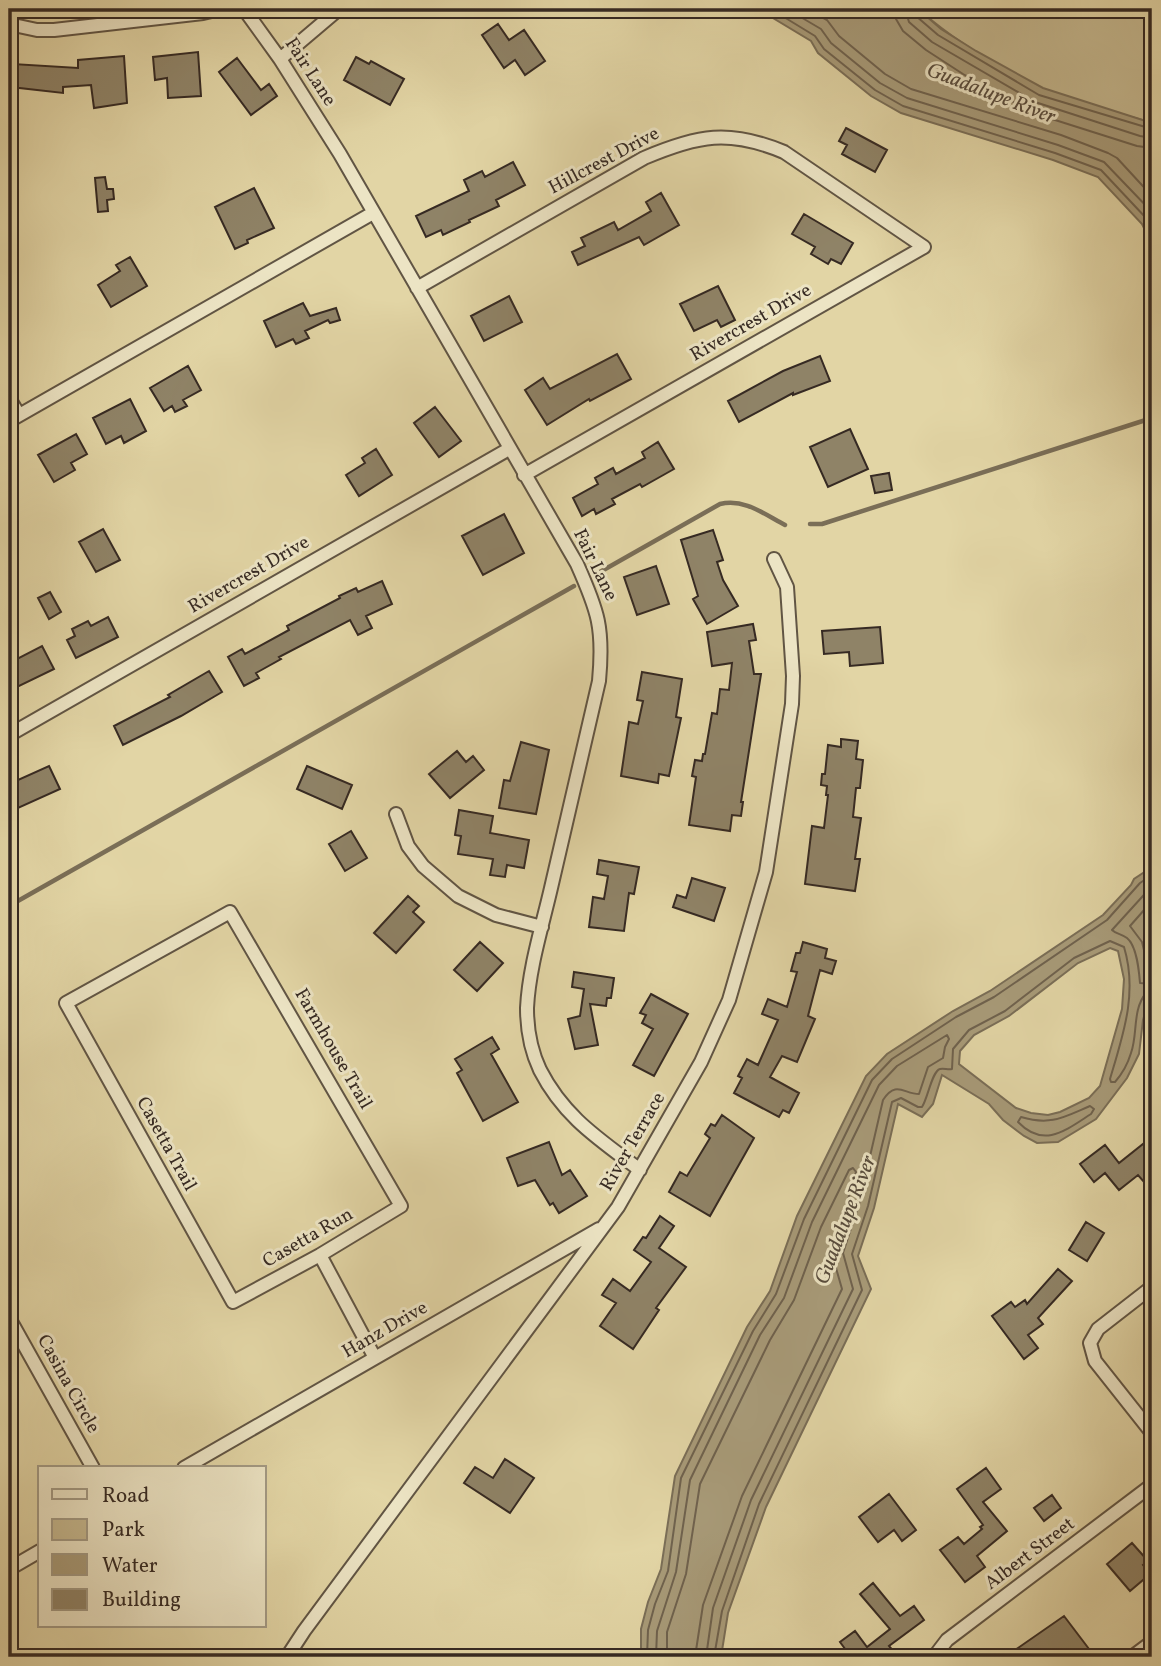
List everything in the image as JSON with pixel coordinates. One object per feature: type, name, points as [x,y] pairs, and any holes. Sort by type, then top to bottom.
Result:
[{"type":"street","points":[[9,23],[37,30],[54,30],[220,9]]},
{"type":"street","name":"Fair Lane","points":[[244,9],[280,59],[340,154],[577,564],[595,604],[602,650],[599,681],[542,927],[527,1010],[531,1047],[555,1096],[573,1119],[640,1170]]},
{"type":"street","points":[[280,59],[339,9]]},
{"type":"street","name":"Hillcrest Drive","points":[[416,288],[644,158],[704,137],[758,141],[784,152],[924,247]]},
{"type":"street","points":[[9,398],[14,418],[373,213]]},
{"type":"street","name":"Rivercrest Drive","points":[[524,475],[924,247]]},
{"type":"street","name":"Rivercrest Drive","points":[[9,735],[509,449]]},
{"type":"street","name":"River Terrace","points":[[287,1657],[304,1630],[604,1226],[640,1170],[715,1034],[729,1000],[766,872],[792,704],[793,676],[787,587],[774,559]]},
{"type":"street","points":[[396,814],[408,846],[423,866],[458,897],[496,915],[542,927]]},
{"type":"street","name":"Casetta Trail","points":[[230,912],[66,1003],[233,1303]]},
{"type":"street","name":"Farmhouse Trail","points":[[230,912],[401,1206]]},
{"type":"street","name":"Casetta Run","points":[[233,1303],[401,1206]]},
{"type":"street","name":"Hanz Drive","points":[[187,1466],[604,1226]]},
{"type":"street","points":[[320,1255],[375,1358]]},
{"type":"street","points":[[1152,1287],[1098,1329],[1090,1343],[1095,1361],[1152,1433]]},
{"type":"street","name":"Casina Circle","points":[[9,1318],[92,1466]]},
{"type":"street","name":"Albert Street","points":[[934,1657],[947,1640],[1152,1485]]},
{"type":"street","points":[[9,1569],[38,1552]]},
{"type":"street","points":[[1132,1657],[1152,1642]]},
{"type":"green space","points":[[918,9],[1152,9],[1152,116],[1145,121],[1078,102],[1041,88],[976,52]]},
{"type":"water","name":"Guadalupe River","points":[[767,9],[918,9],[941,29],[1043,88],[1152,123],[1152,244],[1142,224],[1098,177],[1053,160],[901,113],[871,96],[818,53],[811,41],[773,18]]},
{"type":"water","name":"Guadalupe River","points":[[1152,867],[1152,990],[1143,1020],[1139,1054],[1127,1078],[1096,1119],[1058,1142],[1037,1143],[1024,1136],[1003,1120],[989,1104],[942,1075],[933,1104],[922,1117],[898,1104],[874,1208],[858,1256],[871,1289],[766,1507],[728,1613],[721,1657],[641,1657],[641,1629],[661,1569],[675,1476],[747,1327],[770,1291],[797,1216],[866,1076],[887,1054],[953,1011],[990,991],[1103,915],[1134,879]],"holes":[[[1110,948],[1118,951],[1124,979],[1122,1009],[1100,1086],[1089,1098],[1060,1112],[1048,1115],[1031,1113],[1016,1108],[959,1064],[960,1051],[974,1035],[1009,1016],[1078,963]]]},
{"type":"building","points":[[498,24],[509,40],[524,30],[545,61],[525,75],[515,60],[504,68],[482,35]]},
{"type":"building","points":[[198,52],[201,96],[168,98],[167,78],[155,80],[153,57]]},
{"type":"building","points":[[124,56],[127,103],[94,108],[91,85],[63,87],[63,93],[11,87],[13,64],[78,68],[78,60]]},
{"type":"building","points":[[356,57],[369,64],[371,61],[404,79],[390,105],[344,80]]},
{"type":"building","points":[[237,58],[261,90],[269,84],[277,96],[251,115],[219,72]]},
{"type":"building","points":[[846,128],[887,150],[875,172],[842,154],[847,145],[839,141]]},
{"type":"building","points":[[513,162],[525,185],[496,200],[499,206],[469,220],[470,222],[443,235],[441,230],[426,237],[416,216],[469,191],[464,180],[482,171],[485,177]]},
{"type":"building","points":[[105,177],[107,189],[113,189],[114,199],[107,200],[108,211],[98,212],[95,178]]},
{"type":"building","points":[[254,188],[274,228],[247,240],[248,243],[235,249],[215,207]]},
{"type":"building","points":[[661,193],[679,225],[644,245],[639,237],[578,265],[572,252],[585,246],[581,238],[614,222],[618,230],[651,211],[646,202]]},
{"type":"building","points":[[804,214],[853,243],[841,264],[831,259],[828,264],[811,254],[815,247],[792,234]]},
{"type":"building","points":[[130,257],[147,286],[111,307],[98,285],[120,271],[116,265]]},
{"type":"building","points":[[718,286],[735,320],[721,327],[717,320],[694,331],[680,304]]},
{"type":"building","points":[[509,296],[522,322],[484,341],[471,316]]},
{"type":"building","points":[[303,303],[310,316],[336,308],[340,320],[330,323],[328,320],[305,331],[309,338],[296,344],[293,339],[276,347],[264,321]]},
{"type":"building","points":[[617,354],[631,379],[590,401],[589,399],[547,425],[525,390],[543,378],[550,389]]},
{"type":"building","points":[[820,356],[830,381],[793,393],[739,422],[728,401],[783,371]]},
{"type":"building","points":[[188,366],[201,390],[183,400],[187,406],[175,412],[172,406],[164,411],[150,388]]},
{"type":"building","points":[[130,399],[146,431],[124,443],[121,436],[106,444],[93,418]]},
{"type":"building","points":[[435,407],[461,441],[439,457],[414,423]]},
{"type":"building","points":[[850,429],[868,469],[828,487],[810,447]]},
{"type":"building","points":[[76,434],[87,454],[71,463],[75,470],[54,482],[38,455]]},
{"type":"building","points":[[658,442],[674,469],[642,487],[640,484],[612,499],[615,504],[596,514],[594,509],[582,516],[573,498],[598,484],[595,478],[613,468],[616,474],[645,458],[642,452]]},
{"type":"building","points":[[376,449],[392,475],[359,496],[346,475],[365,463],[362,458]]},
{"type":"building","points":[[889,473],[892,490],[875,493],[871,476]]},
{"type":"building","points":[[504,514],[524,553],[483,575],[462,536]]},
{"type":"building","points":[[103,529],[120,560],[96,572],[79,542]]},
{"type":"building","points":[[713,530],[723,560],[717,562],[723,580],[738,606],[707,624],[693,599],[698,596],[681,540]]},
{"type":"building","points":[[656,566],[669,604],[637,615],[624,577]]},
{"type":"building","points":[[382,581],[392,604],[366,616],[372,628],[358,635],[350,620],[279,657],[281,659],[256,673],[259,678],[244,686],[228,657],[242,649],[245,654],[289,630],[287,626],[340,598],[339,596],[356,588],[358,592]]},
{"type":"building","points":[[50,592],[61,612],[49,619],[38,598]]},
{"type":"building","points":[[108,617],[118,637],[76,658],[67,640],[75,636],[72,629],[88,621],[91,626]]},
{"type":"building","points":[[753,624],[756,640],[749,641],[754,674],[761,674],[741,816],[732,815],[730,831],[689,825],[696,777],[692,776],[695,760],[702,761],[705,754],[712,713],[717,714],[720,689],[729,690],[732,663],[712,666],[707,632]]},
{"type":"building","points":[[880,627],[883,663],[850,666],[849,652],[824,654],[822,631]]},
{"type":"building","points":[[42,646],[54,669],[17,687],[9,671],[9,663]]},
{"type":"building","points":[[209,671],[222,692],[123,745],[114,726],[170,697],[168,695]]},
{"type":"building","points":[[642,672],[682,679],[676,717],[681,718],[669,776],[659,774],[658,783],[621,776],[629,722],[638,724],[643,701],[637,700]]},
{"type":"building","points":[[841,739],[858,741],[856,759],[863,760],[853,817],[861,818],[855,859],[860,859],[855,891],[805,884],[812,826],[824,828],[828,795],[827,786],[821,785],[828,745],[841,747]]},
{"type":"building","points":[[521,742],[549,750],[536,814],[499,808],[504,780],[510,781]]},
{"type":"building","points":[[457,751],[466,762],[473,756],[484,770],[450,798],[429,774]]},
{"type":"building","points":[[49,766],[60,789],[18,808],[9,784]]},
{"type":"building","points":[[307,766],[352,785],[342,809],[297,789]]},
{"type":"building","points":[[459,810],[493,816],[490,833],[529,840],[524,868],[507,865],[505,877],[490,875],[493,859],[458,854],[461,836],[455,835]]},
{"type":"building","points":[[351,831],[367,858],[345,871],[329,844]]},
{"type":"building","points":[[599,860],[639,867],[634,894],[629,893],[624,931],[589,927],[593,897],[604,899],[608,876],[597,874]]},
{"type":"building","points":[[692,878],[725,888],[714,921],[673,907],[677,895],[686,898]]},
{"type":"building","points":[[408,896],[419,906],[413,912],[424,922],[396,953],[374,933]]},
{"type":"building","points":[[480,942],[503,963],[477,991],[454,970]]},
{"type":"building","points":[[803,942],[827,949],[825,958],[836,961],[832,974],[820,970],[808,1016],[815,1019],[797,1062],[782,1056],[770,1077],[799,1093],[789,1113],[783,1110],[779,1117],[734,1093],[742,1078],[738,1076],[747,1059],[758,1065],[778,1020],[762,1014],[768,999],[787,1007],[797,972],[791,971],[796,953],[800,953]]},
{"type":"building","points":[[574,972],[614,978],[611,998],[607,998],[606,1006],[590,1004],[598,1045],[575,1049],[568,1019],[580,1016],[584,989],[572,987]]},
{"type":"building","points":[[651,994],[688,1014],[654,1076],[633,1065],[653,1029],[642,1023],[646,1015],[640,1013]]},
{"type":"building","points":[[492,1037],[499,1049],[491,1054],[518,1102],[483,1121],[457,1073],[462,1070],[455,1059]]},
{"type":"building","points":[[722,1115],[754,1138],[710,1216],[669,1192],[680,1172],[687,1176],[710,1138],[705,1134],[711,1124],[715,1126]]},
{"type":"building","points":[[549,1142],[562,1175],[570,1170],[587,1196],[559,1213],[553,1203],[550,1205],[535,1180],[518,1186],[507,1158]]},
{"type":"building","points":[[1143,1144],[1152,1156],[1152,1191],[1138,1175],[1119,1190],[1105,1173],[1094,1182],[1080,1164],[1105,1145],[1119,1163]]},
{"type":"building","points":[[660,1216],[674,1226],[659,1248],[686,1267],[656,1308],[659,1310],[633,1349],[600,1326],[616,1303],[602,1295],[613,1279],[630,1291],[651,1262],[634,1250],[643,1237],[646,1238]]},
{"type":"building","points":[[1086,1222],[1104,1233],[1087,1261],[1069,1250]]},
{"type":"building","points":[[1058,1269],[1072,1281],[1038,1318],[1043,1324],[1028,1335],[1038,1348],[1024,1359],[992,1316],[1011,1302],[1015,1307],[1025,1300],[1027,1304]]},
{"type":"building","points":[[505,1459],[534,1478],[510,1513],[464,1483],[475,1467],[493,1478]]},
{"type":"building","points":[[986,1468],[1001,1489],[983,1502],[1007,1531],[977,1556],[985,1567],[965,1582],[940,1550],[958,1537],[964,1544],[982,1529],[980,1527],[983,1525],[957,1489]]},
{"type":"building","points":[[889,1494],[916,1530],[902,1541],[894,1530],[878,1542],[859,1517]]},
{"type":"building","points":[[1052,1495],[1061,1508],[1044,1521],[1034,1508]]},
{"type":"building","points":[[1132,1543],[1148,1561],[1143,1565],[1150,1574],[1130,1591],[1107,1564]]},
{"type":"building","points":[[873,1583],[900,1616],[914,1606],[924,1620],[889,1646],[898,1657],[851,1657],[840,1642],[855,1631],[867,1647],[890,1629],[860,1594]]},
{"type":"building","points":[[1064,1616],[1089,1649],[1078,1657],[1005,1657]]},
{"type":"waterway","points":[[810,524],[822,524],[1152,418]]},
{"type":"waterway","points":[[600,572],[720,504],[746,505],[785,525]]},
{"type":"waterway","points":[[9,906],[574,586]]}]
